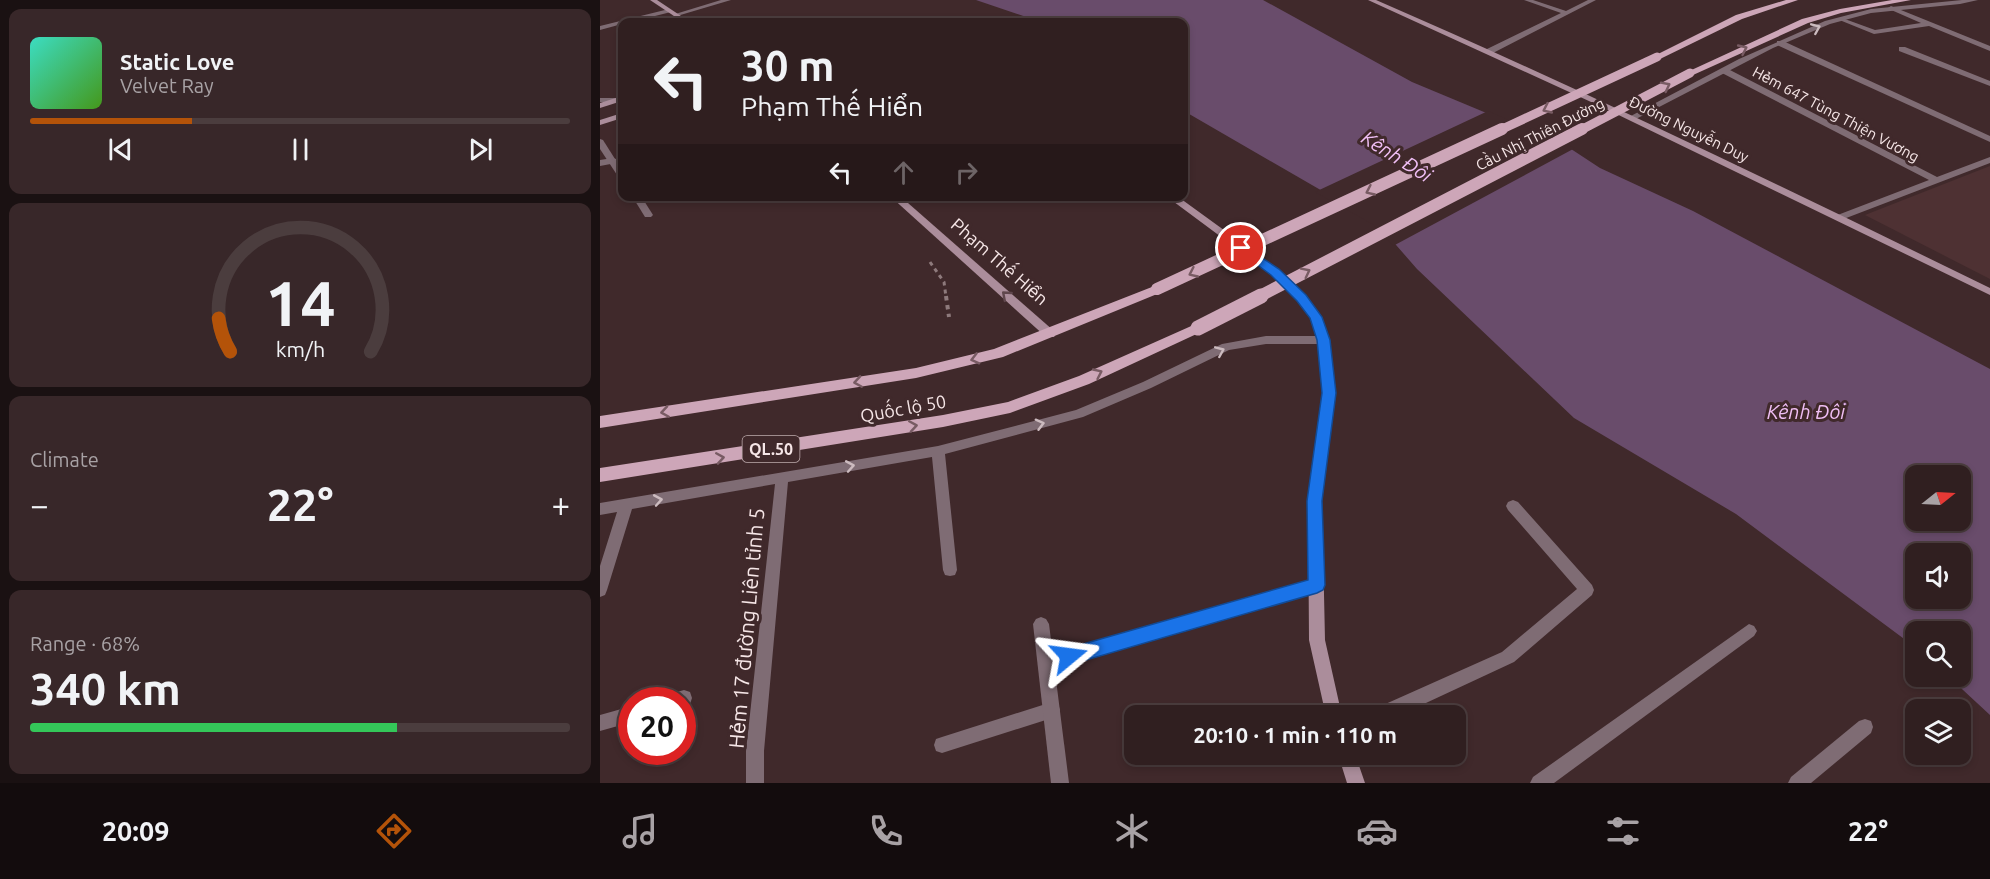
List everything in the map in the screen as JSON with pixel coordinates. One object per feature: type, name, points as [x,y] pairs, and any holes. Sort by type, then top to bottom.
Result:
[{"type":"main road","points":[[653,0],[680,18]]},
{"type":"main road","name":"Đường Nguyễn Duy","points":[[1371,0],[1490,51],[1990,292]]},
{"type":"main road","name":"Cầu Nhị Thiên Đường","points":[[1157,289],[1738,17],[1794,0]]},
{"type":"main road","name":"Cầu Nhị Thiên Đường","points":[[1198,328],[1690,73],[1804,21],[1840,11],[1907,0]]},
{"type":"main road","points":[[600,106],[618,99]]},
{"type":"main road","points":[[600,123],[618,116]]},
{"type":"main road","name":"Phạm Thế Hiển","points":[[900,201],[1050,334]]},
{"type":"main road","points":[[1177,201],[1275,272],[1302,298],[1316,317],[1323,340],[1329,393],[1315,501],[1317,640],[1332,705]]},
{"type":"main road","name":"Quốc lộ 50","points":[[600,422],[916,373],[998,353],[1157,289]]},
{"type":"main road","name":"Quốc lộ 50","points":[[600,475],[943,422],[1010,407],[1084,380],[1198,328]]},
{"type":"main road","points":[[1350,765],[1356,783]]},
{"type":"street","points":[[648,18],[728,0]]},
{"type":"street","points":[[1527,0],[1566,14]]},
{"type":"street","points":[[1490,51],[1593,0]]},
{"type":"street","points":[[1631,118],[1780,43],[1840,19],[1891,8],[1975,0]]},
{"type":"street","points":[[1891,8],[1990,49]]},
{"type":"street","points":[[1840,19],[1874,32],[1930,24]]},
{"type":"street","points":[[600,28],[618,24]]},
{"type":"street","points":[[1780,43],[1990,139]]},
{"type":"street","points":[[1902,49],[1990,84]]},
{"type":"street","name":"Hẻm 647 Tùng Thiện Vương","points":[[1725,71],[1935,180]]},
{"type":"street","points":[[600,100],[618,99]]},
{"type":"street","points":[[600,142],[618,169]]},
{"type":"street","points":[[1838,218],[1990,159]]},
{"type":"street","points":[[600,163],[613,161]]},
{"type":"street","points":[[639,201],[648,215]]},
{"type":"street","points":[[600,508],[938,451],[1079,414],[1147,385],[1226,347],[1266,340],[1323,340]]},
{"type":"street","points":[[938,451],[950,570]]},
{"type":"street","name":"Hẻm 17 đường Liên tỉnh 5","points":[[755,783],[755,751],[782,478]]},
{"type":"street","points":[[600,590],[626,505]]},
{"type":"street","points":[[1402,705],[1508,657],[1587,590],[1513,506]]},
{"type":"street","points":[[1046,663],[1317,585]]},
{"type":"street","points":[[1041,624],[1060,783]]},
{"type":"street","points":[[1539,783],[1749,632]]},
{"type":"street","points":[[942,745],[1052,710]]},
{"type":"street","points":[[600,723],[618,718]]},
{"type":"street","points":[[1797,783],[1865,727]]},
{"type":"path","points":[[923,255],[944,282],[948,317]]},
{"type":"shaded area","points":[[1990,166],[1990,279],[1865,215]]},
{"type":"water","name":"Kênh Đôi","points":[[976,0],[1263,0],[1412,82],[1568,147],[1600,168],[1693,211],[1990,369],[1990,715],[1960,687],[1971,687],[1971,621],[1905,621],[1905,640],[1736,514],[1574,418],[1417,269],[1376,222],[1188,113],[1188,18],[1029,18]]},
{"type":"pier","points":[[1488,111],[1575,148],[1393,246],[1374,225],[1315,192]]},
{"type":"route","points":[[1069,656],[1317,585],[1315,501],[1329,393],[1323,340],[1316,317],[1302,298],[1275,272],[1241,248]]}]
